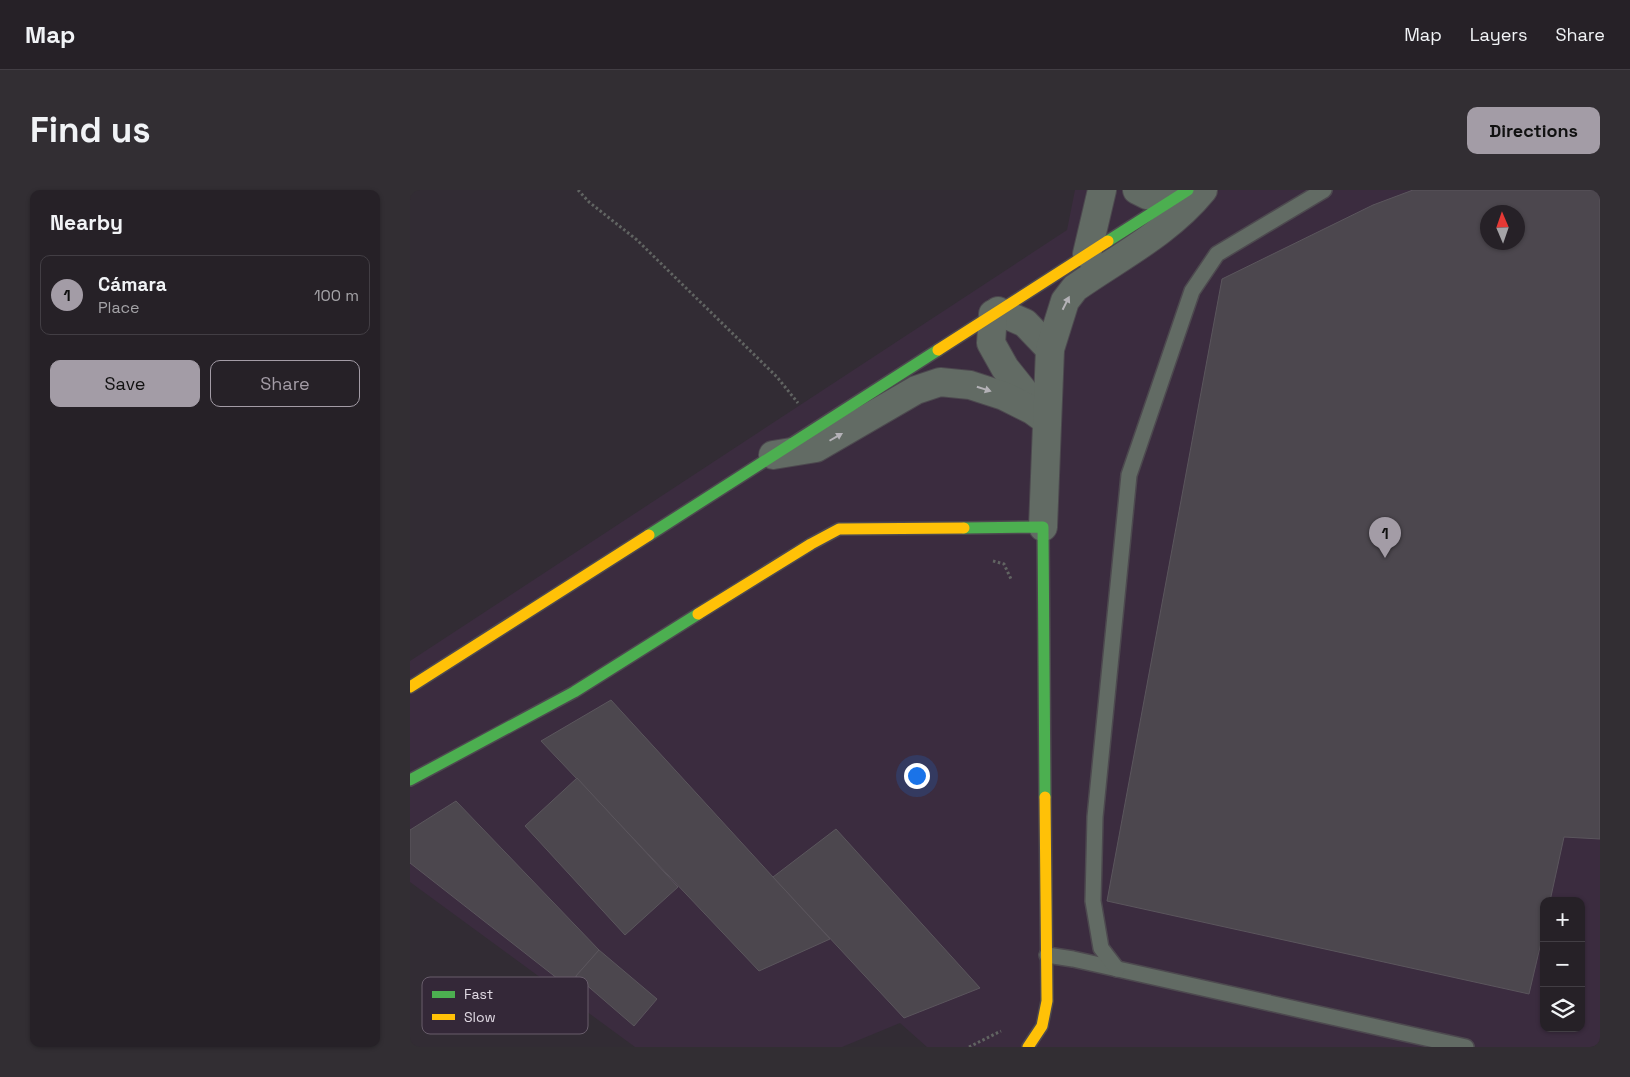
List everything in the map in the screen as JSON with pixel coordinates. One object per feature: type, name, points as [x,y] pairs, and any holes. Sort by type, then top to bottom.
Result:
[{"type":"street","points":[[1087,254],[1102,190]]},
{"type":"street","points":[[1137,190],[1147,195],[1181,194]]},
{"type":"street","points":[[1028,1047],[1040,1032],[1046,1017],[1047,1001],[1044,527],[1050,349],[1065,302],[1076,288],[1160,232],[1189,207],[1202,190]]},
{"type":"street","points":[[410,687],[1181,194]]},
{"type":"street","points":[[996,313],[1025,323],[1050,349]]},
{"type":"street","points":[[996,313],[991,343],[1005,368],[1047,421]]},
{"type":"street","points":[[773,455],[816,448],[916,390],[940,382],[970,385],[1004,396],[1032,410],[1047,421]]},
{"type":"street","points":[[410,780],[574,692],[811,544],[839,529],[1044,527]]},
{"type":"lane","points":[[1117,969],[1101,948],[1093,901],[1094,826],[1129,476],[1192,292],[1217,254],[1324,190]]},
{"type":"lane","points":[[1047,955],[1073,959],[1466,1047]]},
{"type":"path","points":[[578,190],[589,202],[637,240],[777,378],[818,426]]},
{"type":"path","points":[[987,559],[1004,564],[1012,579],[1012,586]]},
{"type":"path","points":[[969,1047],[1003,1030]]},
{"type":"shaded area","points":[[1075,190],[1600,190],[1600,1047],[927,1047],[900,1023],[842,1047],[635,1047],[588,1013],[588,977],[540,977],[410,882],[410,661],[1067,230]]},
{"type":"building","points":[[1413,190],[1600,190],[1600,839],[1564,837],[1551,897],[1540,897],[1540,947],[1529,994],[1107,901],[1222,279],[1373,205]]},
{"type":"building","points":[[611,700],[830,939],[759,971],[541,741]]},
{"type":"building","points":[[577,778],[678,887],[625,935],[525,826]]},
{"type":"building","points":[[456,801],[599,950],[575,977],[556,977],[410,863],[410,830]]},
{"type":"building","points":[[836,829],[980,988],[904,1018],[773,877]]},
{"type":"building","points":[[599,950],[657,999],[634,1026],[588,986],[588,977],[576,976]]},
{"type":"traffic: fast","points":[[1108,241],[1188,190]]},
{"type":"traffic: fast","points":[[649,535],[938,350]]},
{"type":"traffic: fast","points":[[964,528],[1043,527],[1045,797]]},
{"type":"traffic: fast","points":[[410,780],[574,692],[698,614]]},
{"type":"traffic: slow","points":[[938,350],[1108,241]]},
{"type":"traffic: slow","points":[[698,614],[811,544],[839,529],[964,528]]},
{"type":"traffic: slow","points":[[410,687],[649,535]]},
{"type":"traffic: slow","points":[[1028,1047],[1042,1026],[1047,1001],[1045,797]]},
{"type":"place","name":"Cámara","points":[[1385,558]]}]
